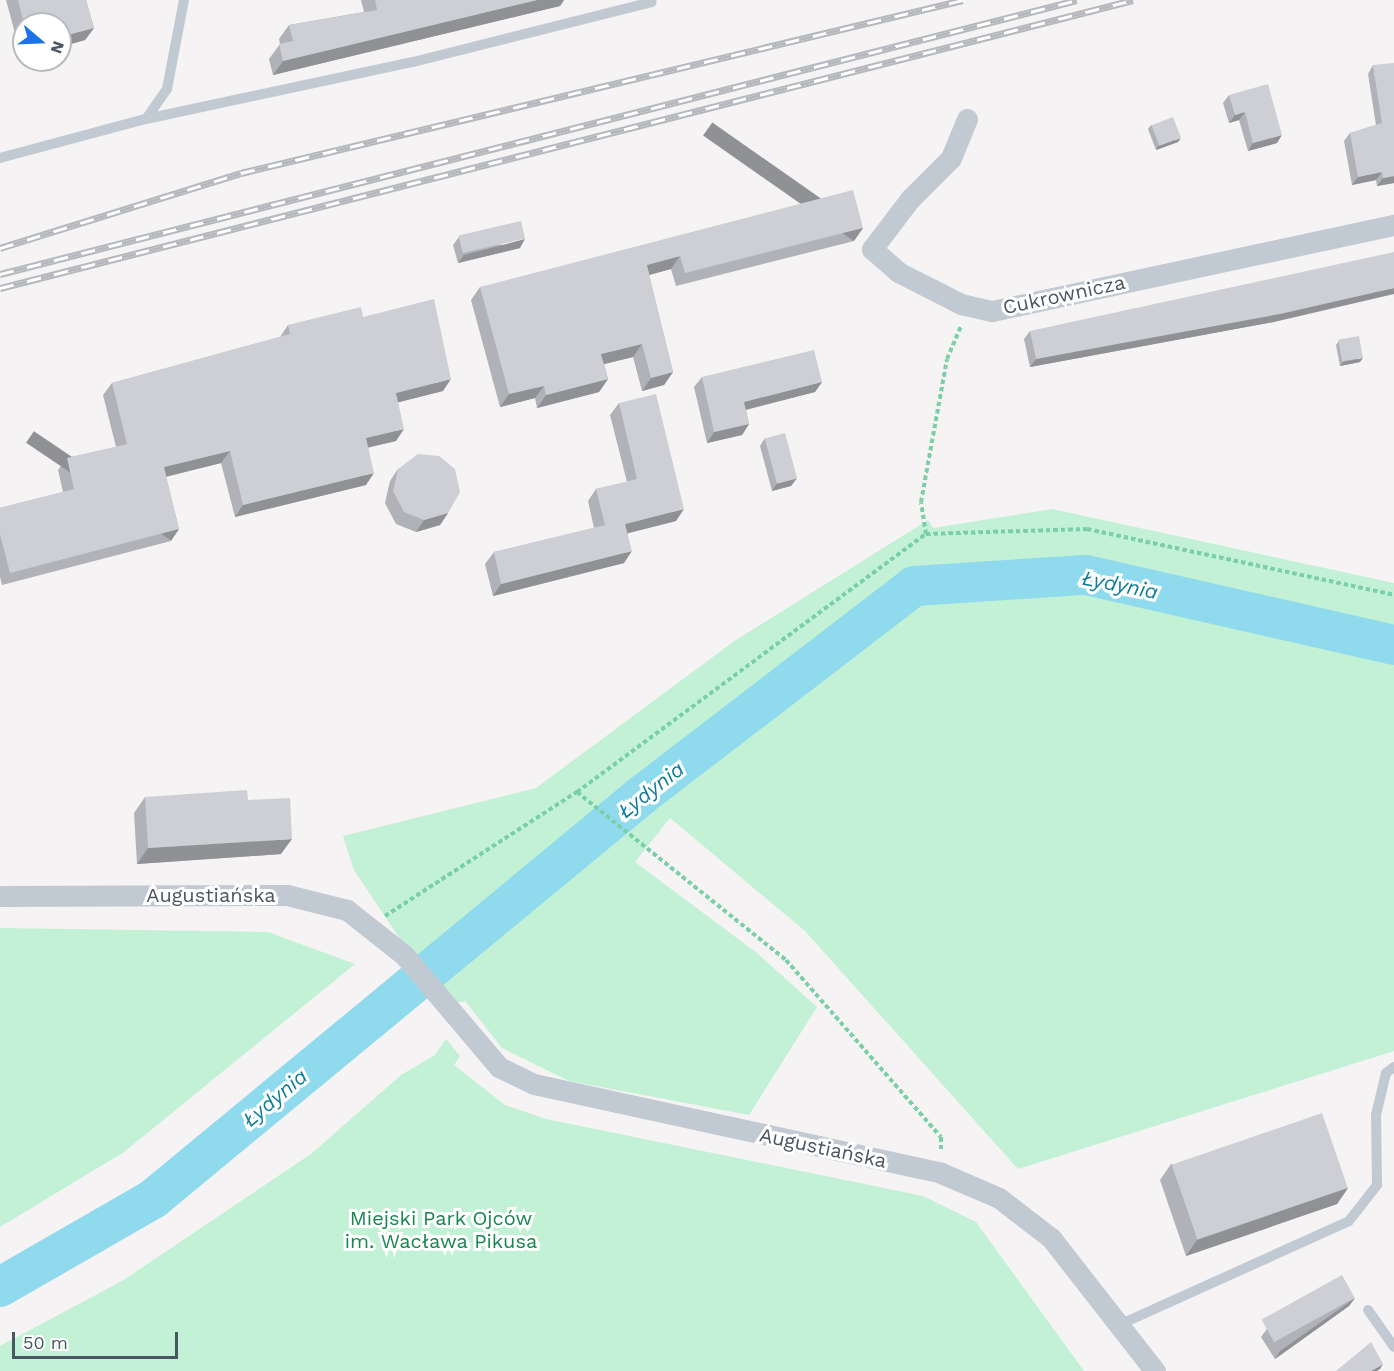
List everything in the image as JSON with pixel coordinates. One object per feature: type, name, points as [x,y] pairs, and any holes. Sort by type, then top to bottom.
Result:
[{"type":"street","name":"Cukrownicza","points":[[967,119],[951,158],[910,199],[873,249],[898,272],[961,304],[992,311],[1394,225]]},
{"type":"street","name":"Augustiańska","points":[[0,896],[287,895],[347,910],[404,955],[444,1005],[499,1067],[534,1084],[941,1173],[999,1198],[1051,1238],[1155,1371]]},
{"type":"lane","points":[[146,120],[167,89],[184,0]]},
{"type":"lane","points":[[0,159],[146,120],[413,62],[652,2]]},
{"type":"lane","points":[[1119,1325],[1349,1221],[1377,1185],[1376,1115],[1386,1074],[1394,1067]]},
{"type":"lane","points":[[1368,1310],[1394,1347]]},
{"type":"path","points":[[926,534],[921,502],[947,359],[964,318],[992,311]]},
{"type":"path","points":[[370,926],[577,792],[926,534],[1087,529],[1394,595]]},
{"type":"path","points":[[577,792],[786,960],[941,1137],[941,1173]]},
{"type":"green space","points":[[1052,509],[1394,583],[1394,1051],[1018,1169],[805,931],[670,818],[635,862],[757,953],[817,1007],[749,1115],[569,1081],[502,1048],[465,1001],[444,1005],[354,870],[343,836],[536,788],[733,642],[928,520],[933,528]]},
{"type":"green space","points":[[0,928],[268,932],[355,964],[124,1152],[0,1227]]},
{"type":"green space","name":"Miejski Park Ojców im. Wacława Pikusa","points":[[446,1039],[460,1056],[454,1065],[505,1105],[546,1119],[923,1196],[976,1222],[1084,1371],[0,1371],[0,1346],[122,1281],[311,1154],[401,1075],[435,1055]]},
{"type":"building","points":[[18,0],[86,0],[94,28],[72,34],[72,12],[21,12]]},
{"type":"building","points":[[375,0],[537,0],[283,61],[279,44],[293,41],[289,25],[377,10]]},
{"type":"building","points":[[1394,63],[1394,176],[1383,178],[1382,172],[1358,177],[1350,133],[1382,123],[1373,65]]},
{"type":"building","points":[[1268,84],[1282,135],[1253,143],[1245,112],[1235,115],[1229,95]]},
{"type":"building","points":[[1173,117],[1181,138],[1159,146],[1152,125]]},
{"type":"building","points":[[853,190],[863,228],[685,273],[680,256],[647,265],[673,372],[651,378],[642,344],[601,354],[608,379],[546,395],[544,386],[509,394],[480,287]]},
{"type":"building","points":[[521,221],[525,239],[463,253],[459,235]]},
{"type":"building","points":[[1394,252],[1394,288],[1280,314],[1036,359],[1030,331]]},
{"type":"building","points":[[434,299],[451,379],[396,393],[404,429],[366,438],[374,473],[243,505],[230,451],[164,467],[179,529],[10,573],[0,534],[0,508],[74,489],[67,458],[127,444],[112,383],[290,334],[288,325],[361,307],[363,317]]},
{"type":"building","points":[[1359,336],[1363,358],[1342,361],[1338,340]]},
{"type":"building","points":[[814,350],[822,382],[744,402],[749,424],[714,432],[702,377]]},
{"type":"building","points":[[656,394],[684,509],[625,524],[632,551],[501,584],[494,552],[605,525],[596,489],[637,479],[619,403]]},
{"type":"building","points":[[785,433],[797,478],[777,484],[765,438]]},
{"type":"building","points":[[418,454],[439,456],[455,469],[460,492],[448,513],[424,520],[404,512],[393,491],[398,469]]},
{"type":"building","points":[[247,790],[248,800],[290,798],[292,839],[148,848],[145,797]]},
{"type":"building","points":[[1322,1113],[1348,1188],[1197,1239],[1172,1165]]},
{"type":"building","points":[[1342,1275],[1355,1298],[1274,1342],[1262,1320]]},
{"type":"building","points":[[1371,1342],[1383,1364],[1371,1371],[1336,1371]]},
{"type":"waterway","name":"Łydynia","points":[[0,1287],[153,1199],[642,795],[914,586],[1086,575],[1394,645]]},
{"type":"railway","points":[[0,248],[241,173],[963,0]]},
{"type":"railway","points":[[0,274],[1077,0]]},
{"type":"railway","points":[[0,288],[1133,0]]}]
